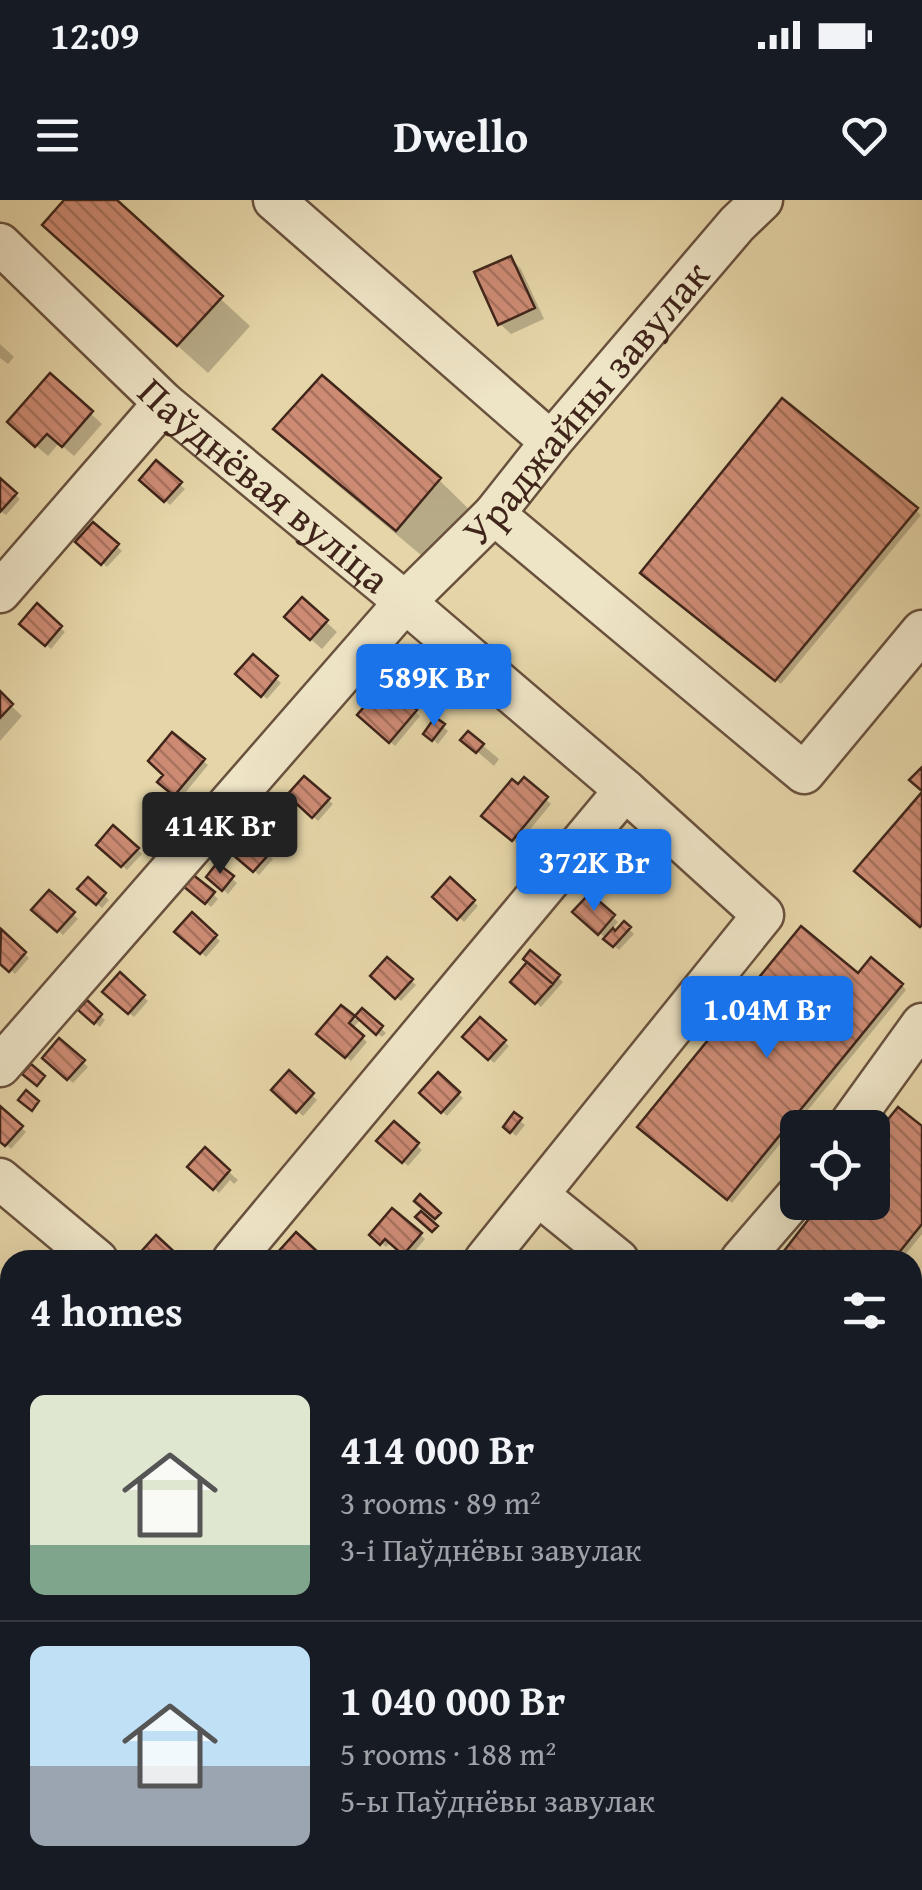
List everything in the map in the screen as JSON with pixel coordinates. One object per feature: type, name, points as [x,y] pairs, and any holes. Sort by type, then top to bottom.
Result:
[{"type":"street","points":[[274,200],[552,442]]},
{"type":"street","name":"Ураджайны завулак","points":[[0,1066],[405,602],[494,514],[762,200]]},
{"type":"street","name":"Паўднёвая вуліца","points":[[0,244],[164,403],[625,790],[763,915],[538,1194]]},
{"type":"street","points":[[0,592],[164,403]]},
{"type":"street","points":[[494,514],[804,773],[922,630]]},
{"type":"street","points":[[242,1250],[625,790]]},
{"type":"street","points":[[861,1110],[918,1040]]},
{"type":"street","points":[[0,1179],[86,1250]]},
{"type":"street","points":[[494,1250],[538,1194],[606,1250]]},
{"type":"street","points":[[750,1250],[780,1215]]},
{"type":"building","points":[[64,200],[117,200],[223,296],[177,346],[42,225]]},
{"type":"building","points":[[511,256],[535,308],[498,325],[474,272]]},
{"type":"building","points":[[50,373],[93,411],[62,447],[47,434],[35,447],[7,422]]},
{"type":"building","points":[[322,375],[441,478],[396,531],[273,429]]},
{"type":"building","points":[[782,398],[918,508],[775,681],[640,573]]},
{"type":"building","points":[[156,460],[182,482],[164,502],[139,480]]},
{"type":"building","points":[[0,478],[17,493],[0,512]]},
{"type":"building","points":[[93,522],[119,544],[101,565],[75,542]]},
{"type":"building","points":[[302,597],[328,620],[310,640],[284,617]]},
{"type":"building","points":[[37,603],[62,626],[45,646],[19,624]]},
{"type":"building","points":[[253,654],[278,676],[261,697],[235,674]]},
{"type":"building","points":[[385,683],[417,710],[389,743],[357,715]]},
{"type":"building","points":[[0,691],[13,704],[0,718]]},
{"type":"building","points":[[435,717],[445,724],[432,741],[423,734]]},
{"type":"building","points":[[468,731],[484,744],[476,753],[460,740]]},
{"type":"building","points":[[172,732],[205,759],[174,796],[157,782],[163,775],[148,761]]},
{"type":"building","points":[[922,767],[922,791],[909,780]]},
{"type":"building","points":[[304,776],[330,798],[312,818],[287,795]]},
{"type":"building","points":[[524,777],[548,797],[512,841],[481,816],[512,779],[518,784]]},
{"type":"building","points":[[922,792],[922,925],[920,927],[854,871]]},
{"type":"building","points":[[113,825],[139,848],[121,867],[96,845]]},
{"type":"building","points":[[245,830],[270,853],[253,872],[227,850]]},
{"type":"building","points":[[217,863],[234,876],[222,891],[206,877]]},
{"type":"building","points":[[192,874],[215,892],[205,904],[183,886]]},
{"type":"building","points":[[88,877],[106,893],[96,905],[77,889]]},
{"type":"building","points":[[450,877],[475,900],[457,920],[432,897]]},
{"type":"building","points":[[49,890],[75,912],[57,932],[31,910]]},
{"type":"building","points":[[590,893],[615,915],[598,935],[572,912]]},
{"type":"building","points":[[192,912],[217,935],[200,954],[174,932]]},
{"type":"building","points":[[624,921],[631,927],[613,947],[603,939]]},
{"type":"building","points":[[801,926],[858,973],[871,957],[903,984],[800,1110],[780,1110],[780,1135],[727,1200],[637,1127]]},
{"type":"building","points":[[1,929],[26,952],[9,972],[0,964]]},
{"type":"building","points":[[530,950],[560,975],[553,984],[523,959]]},
{"type":"building","points":[[387,957],[413,979],[395,999],[370,976]]},
{"type":"building","points":[[527,962],[553,984],[535,1004],[510,982]]},
{"type":"building","points":[[120,972],[145,995],[128,1014],[102,992]]},
{"type":"building","points":[[87,1000],[102,1014],[94,1024],[78,1010]]},
{"type":"building","points":[[341,1005],[355,1016],[349,1023],[364,1036],[345,1058],[316,1034]]},
{"type":"building","points":[[362,1008],[383,1026],[376,1035],[355,1016]]},
{"type":"building","points":[[480,1017],[506,1040],[488,1060],[462,1037]]},
{"type":"building","points":[[59,1038],[85,1060],[67,1080],[42,1058]]},
{"type":"building","points":[[31,1064],[45,1076],[37,1086],[22,1074]]},
{"type":"building","points":[[289,1070],[314,1093],[296,1113],[271,1090]]},
{"type":"building","points":[[438,1072],[460,1092],[441,1113],[419,1093]]},
{"type":"building","points":[[26,1090],[39,1101],[32,1111],[18,1100]]},
{"type":"building","points":[[0,1106],[23,1126],[5,1146],[0,1142]]},
{"type":"building","points":[[898,1107],[922,1126],[922,1224],[901,1250],[785,1250],[808,1220],[890,1220],[890,1117]]},
{"type":"building","points":[[514,1112],[522,1118],[510,1133],[503,1127]]},
{"type":"building","points":[[394,1121],[419,1143],[402,1163],[376,1141]]},
{"type":"building","points":[[205,1147],[230,1170],[213,1190],[187,1167]]},
{"type":"building","points":[[420,1194],[441,1213],[435,1219],[414,1201]]},
{"type":"building","points":[[392,1208],[422,1233],[407,1250],[397,1250],[385,1239],[380,1245],[369,1235]]},
{"type":"building","points":[[421,1211],[438,1226],[432,1232],[415,1217]]},
{"type":"building","points":[[296,1232],[316,1250],[280,1250]]},
{"type":"building","points":[[156,1235],[172,1250],[142,1250]]}]
